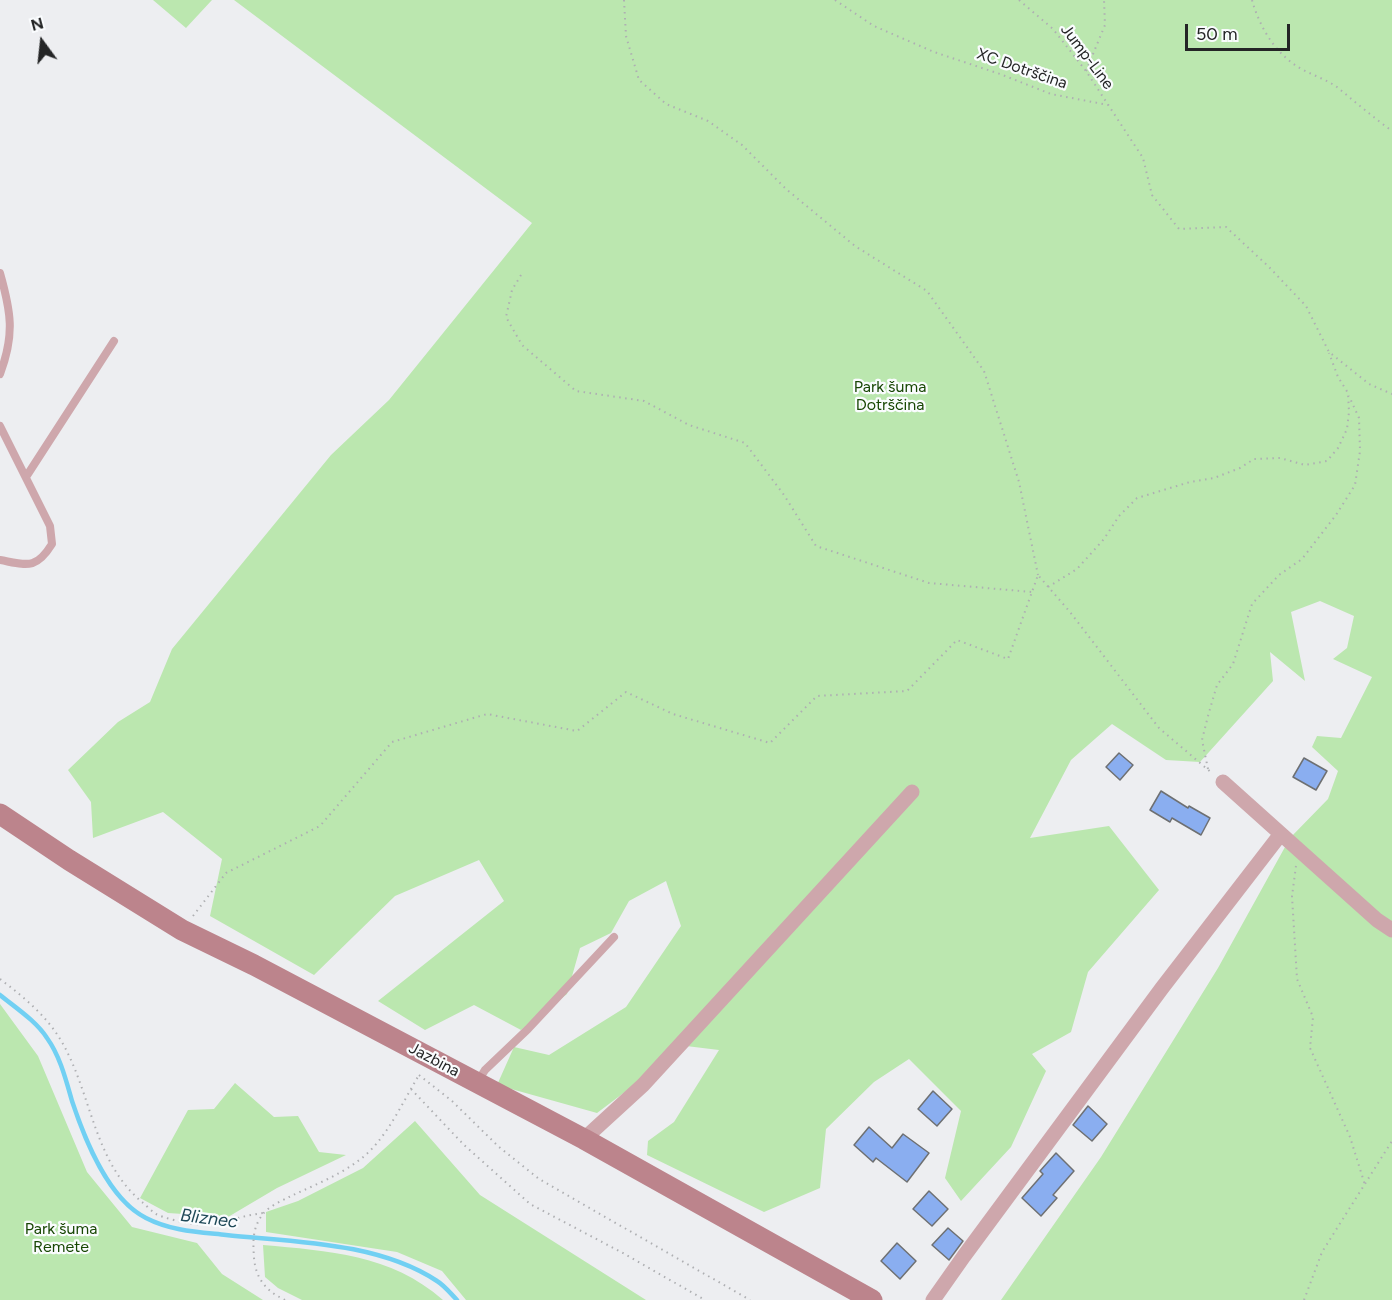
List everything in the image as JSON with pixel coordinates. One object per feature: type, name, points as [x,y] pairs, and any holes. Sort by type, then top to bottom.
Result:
[{"type":"street","points":[[1222,782],[1377,920],[1392,930]]},
{"type":"street","points":[[584,1139],[643,1085],[912,792]]},
{"type":"street","name":"Jazbina","points":[[0,814],[182,930],[254,965],[584,1139],[872,1300]]},
{"type":"street","points":[[933,1300],[1155,998],[1280,834]]},
{"type":"lane","points":[[0,273],[10,310],[9,343],[0,374]]},
{"type":"lane","points":[[26,477],[114,341]]},
{"type":"lane","points":[[0,426],[50,526],[52,544],[45,556],[37,563],[26,565],[0,560]]},
{"type":"lane","points":[[477,1082],[485,1070],[528,1029],[614,937]]},
{"type":"path","points":[[624,0],[626,36],[639,80],[666,104],[708,121],[742,145],[794,196],[855,246],[927,291],[984,370],[1019,482],[1038,575],[1158,728],[1222,782]]},
{"type":"path","name":"XC Dotrščina","points":[[835,0],[874,26],[934,52],[1051,94],[1108,105]]},
{"type":"path","name":"Jump-Line","points":[[1019,0],[1053,29],[1086,71],[1108,105]]},
{"type":"path","points":[[1086,71],[1105,25],[1104,0]]},
{"type":"path","points":[[1252,0],[1257,20],[1278,50],[1295,65],[1335,86],[1362,110],[1392,131]]},
{"type":"path","points":[[1108,105],[1143,158],[1152,195],[1179,229],[1226,227],[1306,306],[1359,418],[1360,451],[1355,485],[1336,515],[1302,559],[1279,575],[1252,604],[1233,664],[1217,685],[1202,740],[1209,770]]},
{"type":"path","points":[[521,275],[512,290],[506,317],[522,345],[576,391],[645,401],[689,425],[745,443],[784,495],[816,546],[929,584],[1032,592]]},
{"type":"path","points":[[1329,351],[1369,384],[1392,394]]},
{"type":"path","points":[[1048,587],[1077,569],[1104,538],[1119,516],[1137,498],[1190,482],[1214,478],[1240,468],[1254,459],[1280,458],[1305,465],[1327,461],[1338,448],[1347,429],[1348,393]]},
{"type":"path","points":[[182,930],[226,873],[320,826],[392,742],[487,714],[577,731],[626,692],[673,714],[770,743],[817,696],[907,691],[957,640],[1008,660],[1038,575]]},
{"type":"path","points":[[1298,850],[1292,896],[1297,979],[1313,1017],[1310,1048],[1350,1137],[1365,1185]]},
{"type":"path","points":[[0,979],[47,1019],[83,1090],[99,1140],[116,1173],[131,1192],[156,1213],[188,1223],[205,1224],[263,1213],[281,1201],[359,1160],[380,1139],[419,1075],[452,1101],[499,1147],[539,1179],[750,1300]]},
{"type":"path","points":[[411,1089],[464,1145],[530,1204],[705,1300]]},
{"type":"path","points":[[1304,1300],[1322,1252],[1392,1142]]},
{"type":"path","points":[[263,1213],[255,1229],[253,1244],[255,1264],[260,1280],[273,1294],[285,1300]]},
{"type":"green space","points":[[153,0],[212,0],[186,28]]},
{"type":"green space","name":"Park šuma Dotrščina","points":[[234,0],[1392,0],[1392,1300],[1001,1300],[1101,1157],[1218,968],[1290,838],[1328,799],[1338,771],[1312,747],[1317,736],[1341,738],[1372,677],[1333,659],[1347,648],[1354,616],[1320,601],[1291,612],[1305,681],[1270,652],[1273,681],[1200,762],[1166,760],[1112,724],[1071,760],[1030,838],[1109,826],[1159,890],[1088,972],[1071,1032],[1032,1054],[1046,1071],[1011,1147],[961,1201],[945,1178],[961,1111],[909,1059],[874,1082],[826,1129],[820,1188],[764,1212],[647,1155],[648,1141],[674,1122],[719,1050],[686,1046],[597,1113],[497,1085],[514,1047],[549,1055],[626,1007],[681,926],[666,881],[629,901],[611,933],[580,948],[567,994],[521,1030],[474,1005],[425,1030],[378,1001],[504,901],[479,860],[395,896],[314,975],[210,916],[222,859],[163,812],[93,838],[91,802],[68,770],[118,722],[150,702],[172,649],[331,455],[389,400],[532,223]]},
{"type":"green space","name":"Park šuma Remete","points":[[0,1004],[38,1056],[87,1172],[132,1227],[197,1243],[222,1274],[263,1300],[0,1300]]},
{"type":"green space","points":[[235,1083],[274,1117],[298,1116],[319,1152],[346,1155],[277,1188],[228,1217],[168,1213],[140,1198],[188,1110],[214,1109]]},
{"type":"green space","points":[[415,1121],[480,1195],[646,1300],[466,1300],[442,1271],[397,1252],[266,1232],[266,1212],[298,1201],[363,1168]]},
{"type":"green space","points":[[263,1245],[335,1253],[380,1264],[423,1285],[443,1300],[302,1300],[278,1288],[265,1277]]},
{"type":"building","points":[[1119,753],[1133,765],[1120,780],[1106,767]]},
{"type":"building","points":[[1304,758],[1327,771],[1316,790],[1293,777]]},
{"type":"building","points":[[1161,791],[1188,808],[1189,806],[1210,818],[1201,835],[1172,818],[1170,822],[1150,810]]},
{"type":"building","points":[[933,1091],[952,1109],[937,1126],[918,1109]]},
{"type":"building","points":[[1088,1106],[1107,1124],[1092,1141],[1073,1125]]},
{"type":"building","points":[[869,1127],[892,1148],[903,1134],[929,1153],[907,1182],[876,1158],[873,1162],[854,1145]]},
{"type":"building","points":[[1056,1153],[1074,1171],[1053,1195],[1057,1198],[1041,1216],[1022,1198],[1043,1174],[1040,1171]]},
{"type":"building","points":[[929,1191],[948,1209],[932,1226],[913,1209]]},
{"type":"building","points":[[948,1228],[963,1241],[949,1260],[932,1245]]},
{"type":"building","points":[[897,1243],[916,1261],[900,1279],[881,1261]]},
{"type":"waterway","name":"Bliznec","points":[[0,995],[32,1020],[52,1045],[91,1150],[109,1183],[132,1209],[165,1226],[185,1230],[307,1242],[389,1258],[437,1281],[457,1300]]}]
